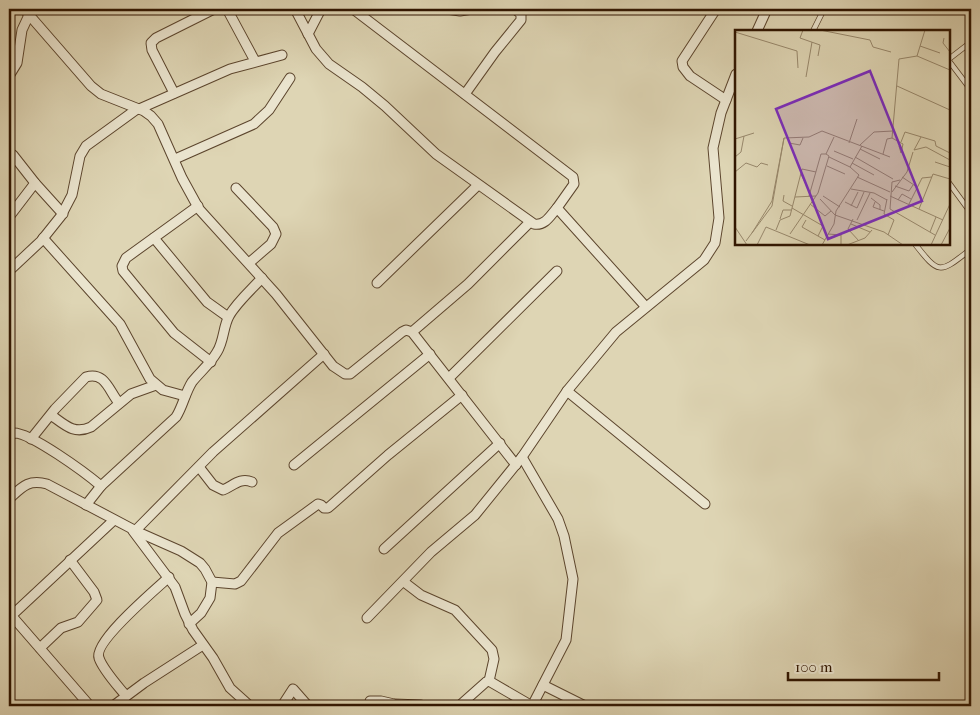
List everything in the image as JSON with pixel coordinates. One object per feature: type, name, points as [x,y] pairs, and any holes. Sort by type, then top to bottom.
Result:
[{"type":"street","points":[[174,93],[150,43],[156,38],[214,9]]},
{"type":"street","points":[[227,9],[255,61]]},
{"type":"street","points":[[295,9],[316,49],[328,64],[373,96],[436,154],[530,222],[541,225],[557,208],[574,184],[573,177],[353,9]]},
{"type":"street","points":[[308,34],[321,9]]},
{"type":"street","points":[[447,9],[460,12],[472,9]]},
{"type":"street","points":[[465,94],[521,20],[521,14],[515,9]]},
{"type":"street","points":[[716,9],[682,60],[682,68],[690,76],[726,100]]},
{"type":"street","points":[[757,30],[767,9]]},
{"type":"street","points":[[9,76],[17,63],[26,12]]},
{"type":"street","points":[[26,12],[90,86],[101,94],[151,116],[158,124],[182,178],[198,206],[262,278],[333,366],[340,372],[350,374],[402,332],[406,330],[412,332],[516,465]]},
{"type":"street","points":[[9,271],[43,238],[63,214],[73,190],[82,152],[94,140],[138,109],[230,68],[282,55]]},
{"type":"street","points":[[367,618],[404,582],[431,552],[474,515],[522,457],[567,391],[616,332],[704,260],[715,243],[719,218],[713,148],[721,113],[735,77]]},
{"type":"street","points":[[175,159],[254,124],[269,110],[290,78]]},
{"type":"street","points":[[9,152],[63,214]]},
{"type":"street","points":[[9,217],[35,184]]},
{"type":"street","points":[[377,283],[478,185]]},
{"type":"street","points":[[236,188],[274,227],[276,234],[271,244],[249,263]]},
{"type":"street","points":[[198,206],[126,258],[122,266],[174,333],[211,362]]},
{"type":"street","points":[[557,208],[646,307]]},
{"type":"street","points":[[412,332],[468,284],[530,222]]},
{"type":"street","points":[[43,238],[120,324],[150,379],[163,390],[185,396]]},
{"type":"street","points":[[154,238],[207,302],[228,317]]},
{"type":"street","points":[[449,378],[557,270]]},
{"type":"street","points":[[86,505],[101,486],[171,423],[180,410],[193,382],[211,362],[220,345],[228,317],[262,278]]},
{"type":"street","points":[[134,530],[198,467],[324,354]]},
{"type":"street","points":[[294,465],[430,354]]},
{"type":"street","points":[[31,439],[81,382],[92,375],[102,379],[119,403]]},
{"type":"street","points":[[51,415],[67,427],[83,430],[91,427],[119,403],[140,390],[156,385]]},
{"type":"street","points":[[567,391],[705,504]]},
{"type":"street","points":[[212,582],[235,584],[241,581],[271,541],[284,528],[318,504],[328,508],[462,394]]},
{"type":"street","points":[[9,438],[16,433],[24,434],[101,486]]},
{"type":"street","points":[[384,549],[500,443]]},
{"type":"street","points":[[489,681],[532,706],[566,640],[573,579],[564,536],[558,519],[522,457]]},
{"type":"street","points":[[198,467],[213,484],[222,490],[241,480],[252,482]]},
{"type":"street","points":[[9,499],[28,483],[39,482],[47,484],[114,520],[196,559],[205,568],[212,582],[207,605],[189,624]]},
{"type":"street","points":[[90,706],[40,648],[10,617],[114,520]]},
{"type":"street","points":[[134,530],[169,577],[175,587],[189,624],[230,688],[250,706]]},
{"type":"street","points":[[40,648],[61,628],[78,622],[97,600],[94,592],[70,560]]},
{"type":"street","points":[[126,696],[102,664],[98,657],[98,652],[113,630],[169,577]]},
{"type":"street","points":[[404,582],[421,595],[455,610],[492,650],[494,659],[489,681],[459,706]]},
{"type":"street","points":[[113,706],[203,645]]},
{"type":"street","points":[[544,685],[585,706]]},
{"type":"street","points":[[282,706],[293,689],[308,706]]},
{"type":"street","points":[[374,706],[370,701],[421,705]]},
{"type":"lane","points":[[814,30],[824,9]]},
{"type":"lane","points":[[950,59],[971,42]]},
{"type":"lane","points":[[950,61],[971,90]]},
{"type":"lane","points":[[950,184],[971,213]]},
{"type":"lane","points":[[915,245],[931,264],[937,268],[948,267],[971,249]]}]
